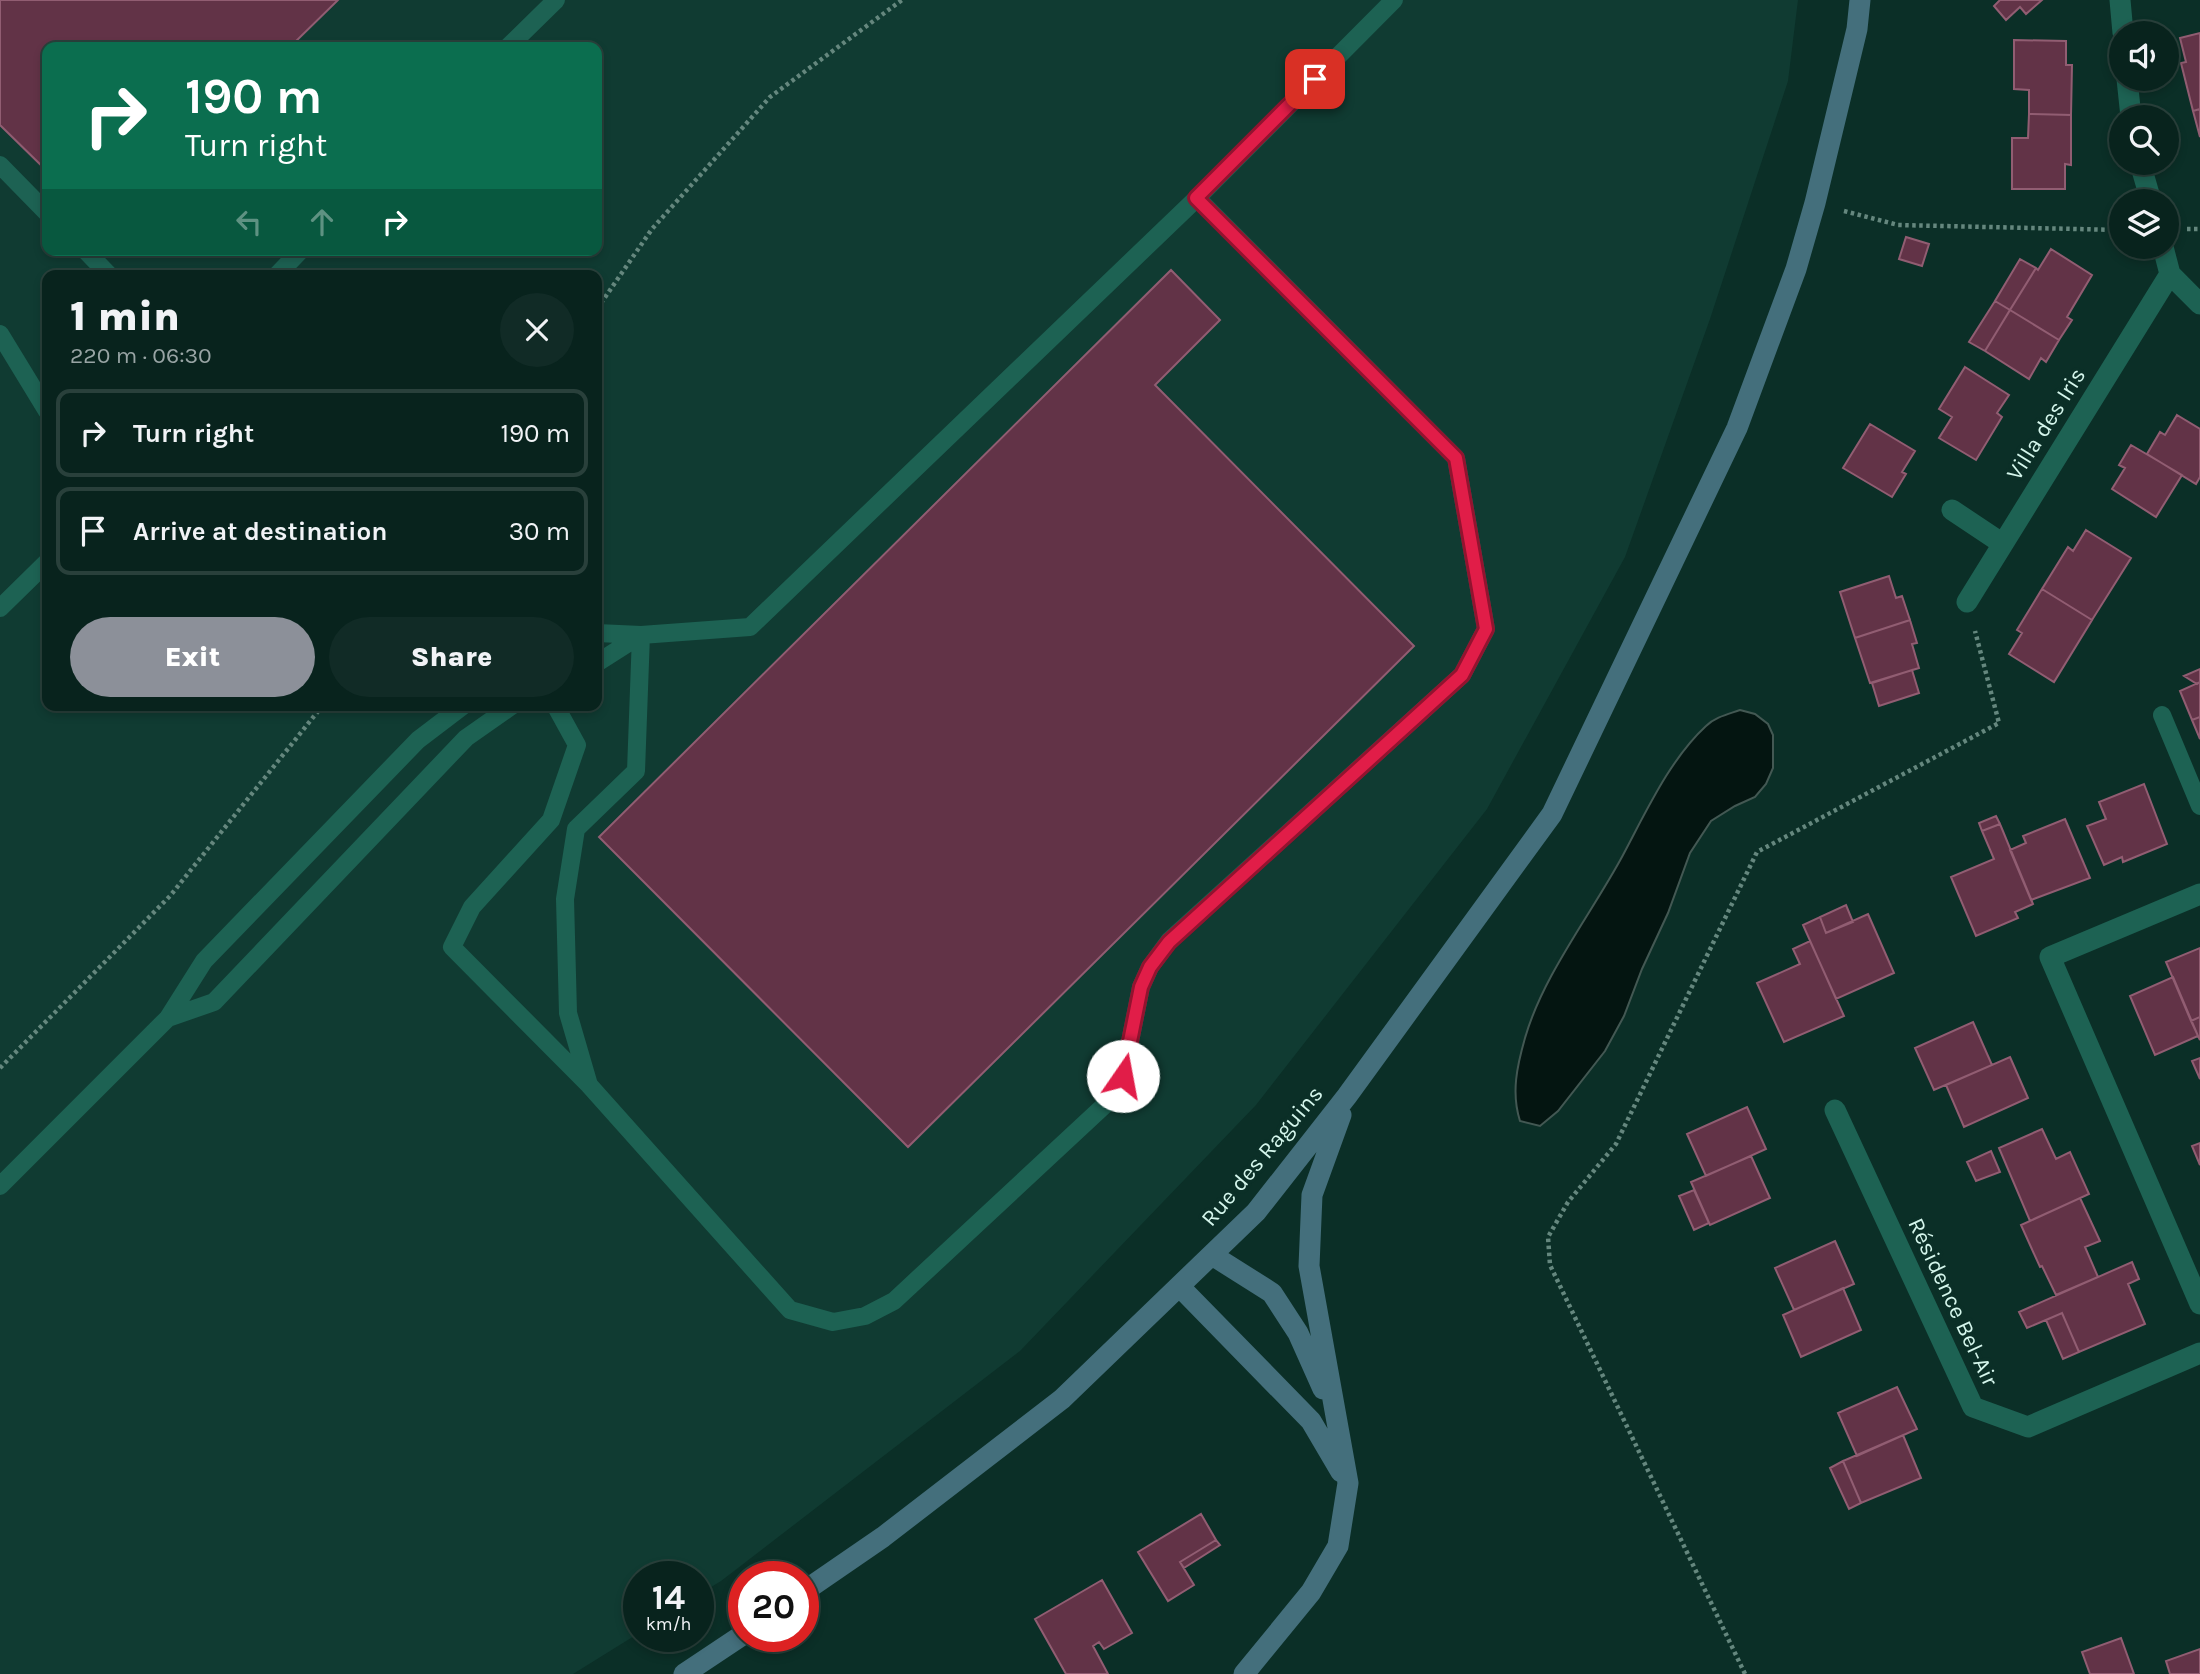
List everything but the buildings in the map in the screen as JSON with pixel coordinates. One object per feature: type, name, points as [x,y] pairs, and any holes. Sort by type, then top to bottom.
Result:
[{"type":"street","name":"Rue des Raguins","points":[[819,1581],[883,1537],[1062,1399],[1256,1212],[1347,1096],[1552,814],[1737,428],[1796,269],[1815,203],[1857,29],[1860,0]]},
{"type":"street","points":[[2120,0],[2122,21]]},
{"type":"street","points":[[2166,259],[2170,274],[2200,304]]},
{"type":"street","name":"Villa des Iris","points":[[1967,602],[2170,274]]},
{"type":"street","points":[[1952,510],[2003,544]]},
{"type":"street","points":[[2200,894],[2050,957],[2194,1275],[2200,1304]]},
{"type":"street","points":[[1244,1674],[1311,1592],[1338,1546],[1348,1483],[1309,1266],[1312,1195],[1347,1096]]},
{"type":"street","name":"Résidence Bel-Air","points":[[1835,1110],[1973,1408],[2028,1426],[2200,1353]]},
{"type":"street","points":[[1212,1255],[1272,1293],[1298,1333],[1336,1419]]},
{"type":"street","points":[[1180,1287],[1311,1421],[1348,1483]]},
{"type":"street","points":[[684,1674],[728,1645]]},
{"type":"lane","points":[[513,42],[556,0]]},
{"type":"lane","points":[[602,633],[641,635],[750,627],[1196,198],[1394,0]]},
{"type":"lane","points":[[0,165],[42,207]]},
{"type":"lane","points":[[558,711],[577,745],[551,820],[472,907],[452,947],[589,1085],[790,1310],[833,1322],[864,1316],[894,1301],[1108,1102],[1123,1076],[1141,987],[1150,967],[1169,942],[1462,675],[1486,629],[1456,458],[1196,198]]},
{"type":"lane","points":[[91,256],[104,270]]},
{"type":"lane","points":[[281,270],[295,256]]},
{"type":"lane","points":[[0,334],[42,403]]},
{"type":"lane","points":[[0,608],[42,567]]},
{"type":"lane","points":[[602,660],[641,635]]},
{"type":"lane","points":[[589,1085],[568,1013],[565,899],[576,829],[636,771],[641,635]]},
{"type":"lane","points":[[0,1186],[168,1018],[204,961],[418,740],[456,711]]},
{"type":"lane","points":[[168,1018],[214,1002],[466,738],[504,711]]},
{"type":"lane","points":[[2162,715],[2200,806]]},
{"type":"path","points":[[602,302],[652,229],[770,97],[902,0]]},
{"type":"path","points":[[1815,203],[1898,225],[2109,230]]},
{"type":"path","points":[[1745,1674],[1550,1265],[1548,1237],[1568,1202],[1615,1144],[1757,852],[1999,723],[1967,602]]},
{"type":"path","points":[[0,1068],[170,896],[318,711]]},
{"type":"shaded area","points":[[0,0],[1798,0],[1788,81],[1710,319],[1625,557],[1487,809],[1256,1105],[1020,1351],[747,1561],[728,1561],[728,1576],[714,1585],[714,1561],[623,1561],[623,1643],[573,1674],[0,1674]]},
{"type":"shaded area","points":[[1740,710],[1755,714],[1768,724],[1773,735],[1773,768],[1766,784],[1755,797],[1711,821],[1690,853],[1668,913],[1624,1016],[1605,1051],[1558,1111],[1540,1126],[1520,1121],[1516,1079],[1520,1059],[1533,1014],[1556,968],[1681,754],[1710,723]]},
{"type":"route","points":[[1123,1076],[1141,987],[1150,967],[1169,942],[1462,675],[1486,629],[1456,458],[1196,198],[1315,79]]}]
